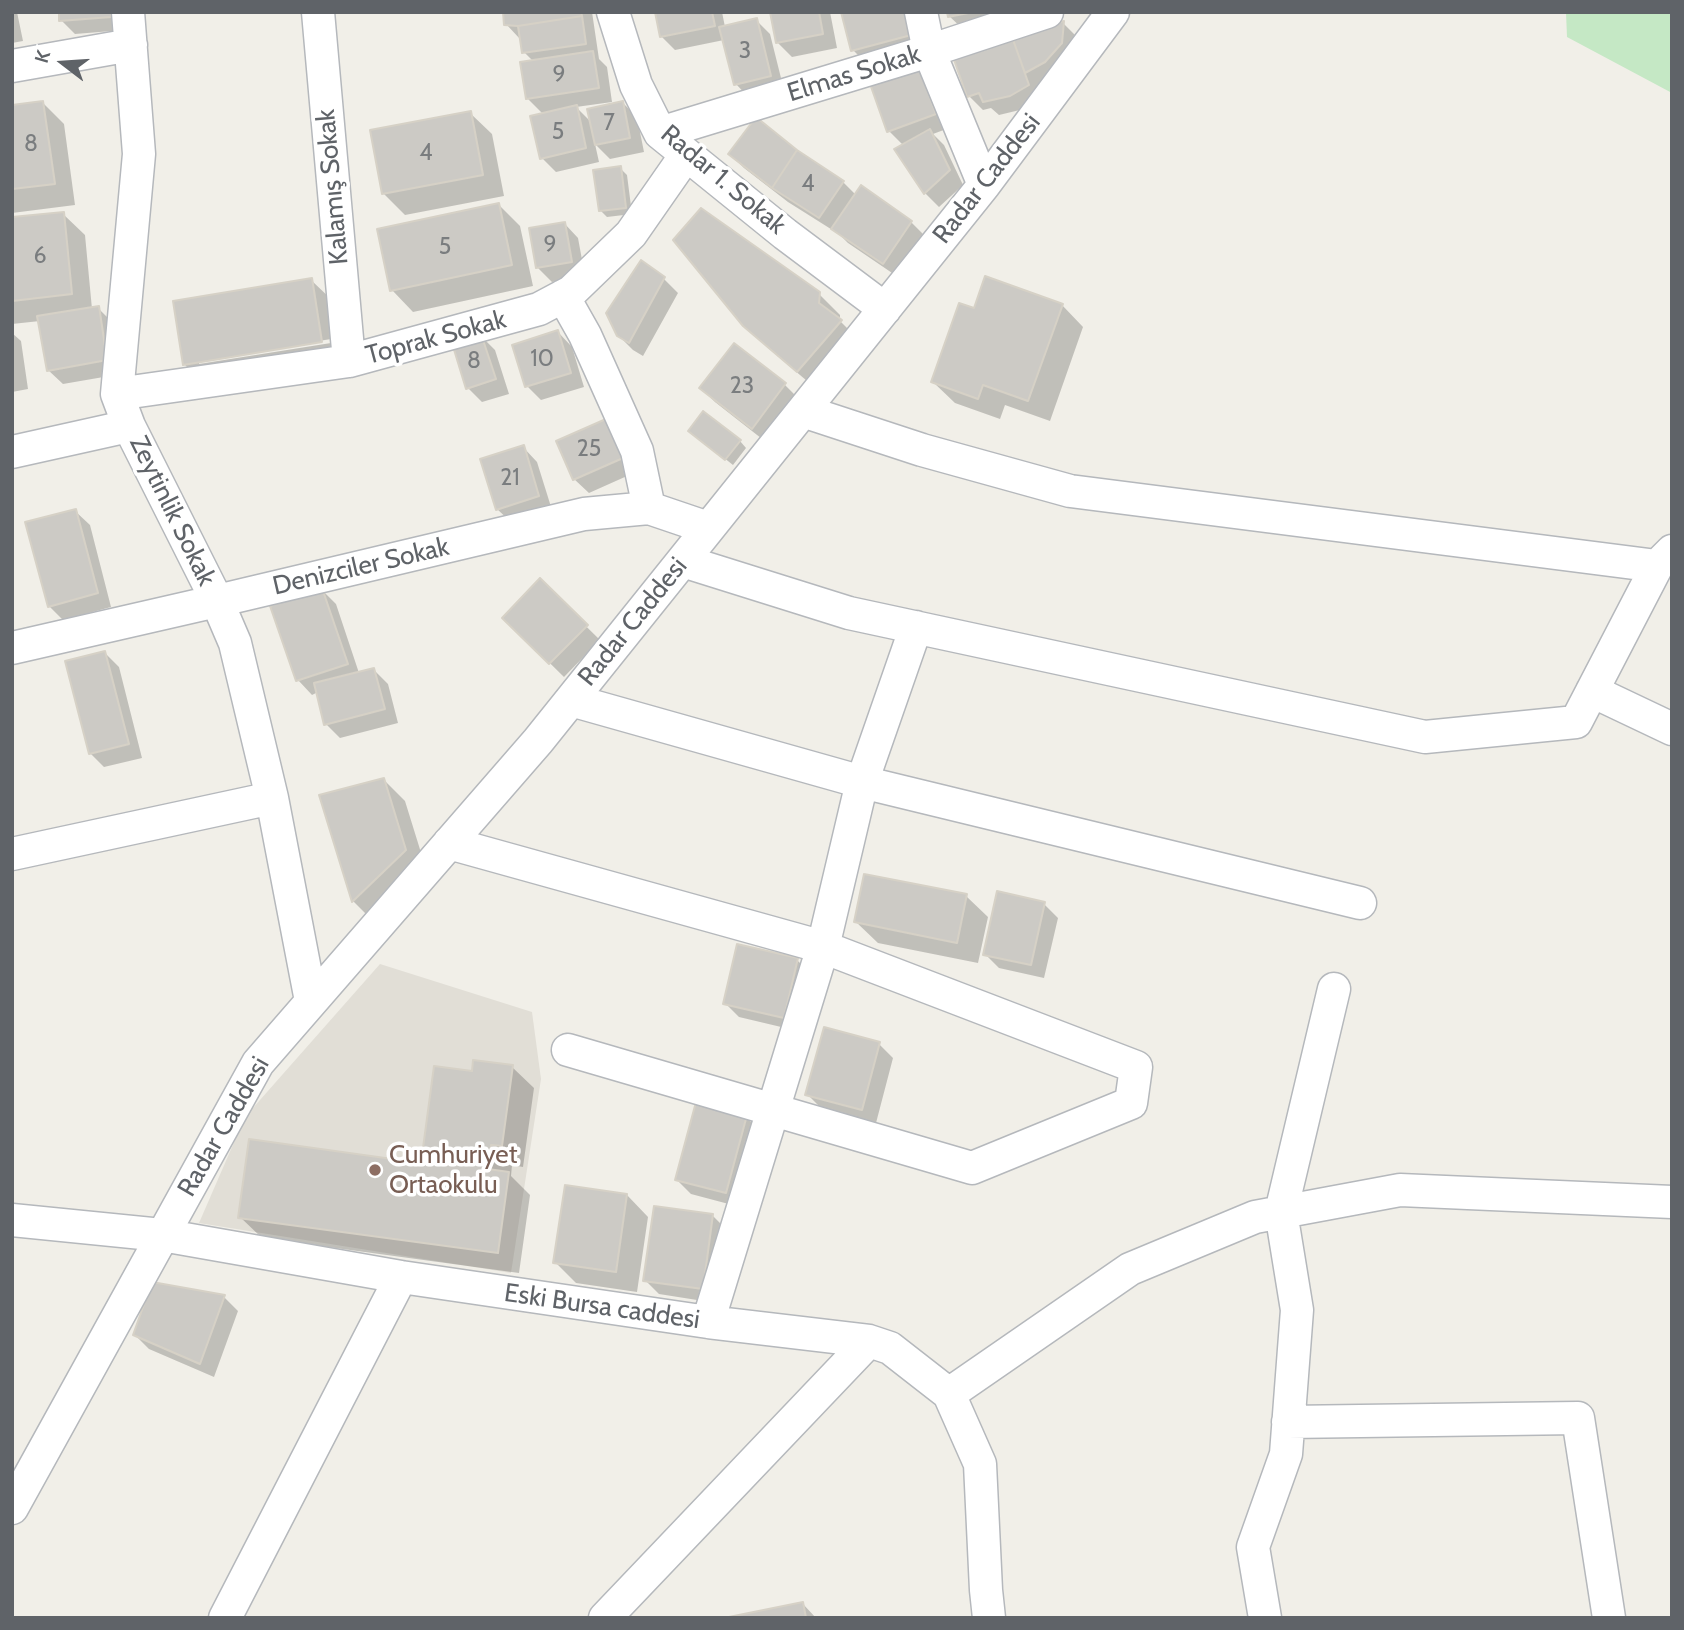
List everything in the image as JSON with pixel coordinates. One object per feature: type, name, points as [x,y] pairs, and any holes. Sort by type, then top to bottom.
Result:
[{"type":"street","name":"Zeytinlik Sokak","points":[[128,12],[139,154],[117,394],[129,426],[235,643],[272,798],[311,1001]]},
{"type":"street","name":"Kalamış Sokak","points":[[318,12],[349,361]]},
{"type":"street","name":"Radar 1. Sokak","points":[[613,12],[636,85],[660,133],[785,234],[885,309]]},
{"type":"street","points":[[922,12],[929,51],[984,185]]},
{"type":"street","name":"Elmas Sokak","points":[[660,133],[1047,12]]},
{"type":"street","name":"Radar Caddesi","points":[[12,1508],[258,1063],[538,741],[984,185],[1113,12]]},
{"type":"street","points":[[12,66],[131,45]]},
{"type":"street","name":"Toprak Sokak","points":[[117,394],[349,361],[538,309],[571,292],[631,234],[686,155]]},
{"type":"street","points":[[563,296],[584,335],[637,452],[649,509]]},
{"type":"street","points":[[683,561],[849,613],[1425,737],[1576,722],[1664,559],[1070,491],[922,450],[803,411]]},
{"type":"street","points":[[12,452],[129,426]]},
{"type":"street","name":"Denizciler Sokak","points":[[12,648],[584,514],[649,509],[708,528]]},
{"type":"street","points":[[708,1322],[823,947],[862,782],[916,627]]},
{"type":"street","points":[[1592,691],[1672,729]]},
{"type":"street","points":[[571,700],[862,782],[1360,903]]},
{"type":"street","points":[[12,854],[272,798]]},
{"type":"street","points":[[449,843],[823,947],[1136,1067],[1130,1103],[972,1168],[568,1051]]},
{"type":"street","points":[[1265,1618],[1253,1547],[1286,1454],[1297,1310],[1281,1212],[1334,989]]},
{"type":"street","points":[[949,1394],[1130,1269],[1255,1217],[1400,1190],[1672,1202]]},
{"type":"street","name":"Eski Bursa caddesi","points":[[12,1220],[162,1235],[401,1278],[708,1322],[869,1341],[890,1348],[949,1394],[980,1464],[989,1618]]},
{"type":"street","points":[[225,1618],[401,1278]]},
{"type":"street","points":[[605,1618],[869,1341]]},
{"type":"street","points":[[1288,1422],[1578,1418],[1609,1618]]},
{"type":"shaded area","name":"Cumhuriyet Ortaokulu","points":[[380,964],[532,1012],[541,1079],[511,1273],[199,1223],[245,1117]]},
{"type":"green space","points":[[1566,12],[1672,12],[1672,93],[1567,37]]},
{"type":"building","points":[[59,12],[111,12],[111,17],[59,21]]},
{"type":"building","points":[[503,12],[581,12],[582,16],[518,26],[504,25]]},
{"type":"building","points":[[655,12],[712,12],[715,26],[660,37]]},
{"type":"building","points":[[770,12],[819,12],[823,34],[776,43]]},
{"type":"building","points":[[841,12],[909,12],[915,34],[851,51]]},
{"type":"building","points":[[947,12],[973,12],[948,17]]},
{"type":"building","points":[[582,16],[586,44],[522,53],[518,26]]},
{"type":"building","points":[[757,18],[771,76],[734,85],[719,27]]},
{"type":"building","points":[[1064,21],[1062,43],[1045,62],[1025,73],[1011,34]]},
{"type":"building","points":[[1011,34],[1029,85],[1010,96],[983,102],[979,93],[967,97],[952,54]]},
{"type":"building","points":[[593,51],[599,88],[526,99],[520,62]]},
{"type":"building","points":[[917,63],[936,114],[887,132],[869,81]]},
{"type":"building","points":[[43,101],[55,184],[12,189],[12,105]]},
{"type":"building","points":[[623,101],[630,138],[595,145],[587,109]]},
{"type":"building","points":[[577,105],[586,148],[540,159],[530,116]]},
{"type":"building","points":[[471,111],[483,175],[382,194],[370,130]]},
{"type":"building","points":[[756,117],[797,150],[772,188],[728,154]]},
{"type":"building","points":[[930,129],[950,170],[924,194],[894,149]]},
{"type":"building","points":[[797,150],[844,181],[819,218],[772,188]]},
{"type":"building","points":[[621,166],[626,208],[599,211],[593,170]]},
{"type":"building","points":[[861,185],[912,221],[883,264],[831,229]]},
{"type":"building","points":[[499,203],[512,265],[390,291],[377,229]]},
{"type":"building","points":[[701,208],[820,292],[819,303],[842,320],[797,372],[743,326],[673,240]]},
{"type":"building","points":[[64,212],[72,294],[12,301],[12,217]]},
{"type":"building","points":[[565,222],[572,262],[536,268],[529,228]]},
{"type":"building","points":[[641,260],[665,277],[629,343],[617,336],[606,313]]},
{"type":"building","points":[[985,276],[1063,304],[1028,401],[983,385],[978,399],[931,382],[959,303],[974,308]]},
{"type":"building","points":[[312,278],[322,342],[183,365],[173,301]]},
{"type":"building","points":[[99,306],[107,360],[47,371],[37,316]]},
{"type":"building","points":[[558,330],[571,373],[525,387],[512,345]]},
{"type":"building","points":[[481,334],[496,379],[466,389],[452,343]]},
{"type":"building","points":[[734,343],[786,383],[752,429],[699,388]]},
{"type":"building","points":[[703,411],[741,440],[725,460],[688,431]]},
{"type":"building","points":[[606,419],[623,458],[573,480],[556,441]]},
{"type":"building","points":[[524,445],[539,496],[496,510],[480,459]]},
{"type":"building","points":[[76,509],[98,593],[48,607],[25,522]]},
{"type":"building","points":[[540,578],[588,625],[549,664],[502,618]]},
{"type":"building","points":[[322,588],[348,664],[296,681],[270,606]]},
{"type":"building","points":[[105,651],[129,744],[89,754],[65,661]]},
{"type":"building","points":[[374,668],[385,709],[324,725],[314,683]]},
{"type":"building","points":[[384,778],[406,850],[352,902],[319,795]]},
{"type":"building","points":[[864,874],[967,894],[957,943],[854,922]]},
{"type":"building","points":[[997,891],[1045,902],[1031,965],[983,955]]},
{"type":"building","points":[[737,944],[798,958],[784,1018],[723,1004]]},
{"type":"building","points":[[824,1027],[880,1042],[862,1110],[805,1095]]},
{"type":"building","points":[[473,1060],[513,1065],[502,1146],[491,1145],[488,1169],[509,1172],[498,1253],[238,1218],[249,1139],[421,1163],[434,1066],[472,1071]]},
{"type":"building","points":[[696,1102],[747,1115],[726,1193],[675,1180]]},
{"type":"building","points":[[565,1185],[627,1194],[616,1272],[553,1263]]},
{"type":"building","points":[[654,1206],[713,1214],[703,1289],[643,1281]]},
{"type":"building","points":[[152,1282],[225,1295],[200,1364],[133,1335]]},
{"type":"building","points":[[803,1602],[806,1618],[724,1618]]},
{"type":"place","name":"Cumhuriyet Ortaokulu","points":[[375,1170]]}]
